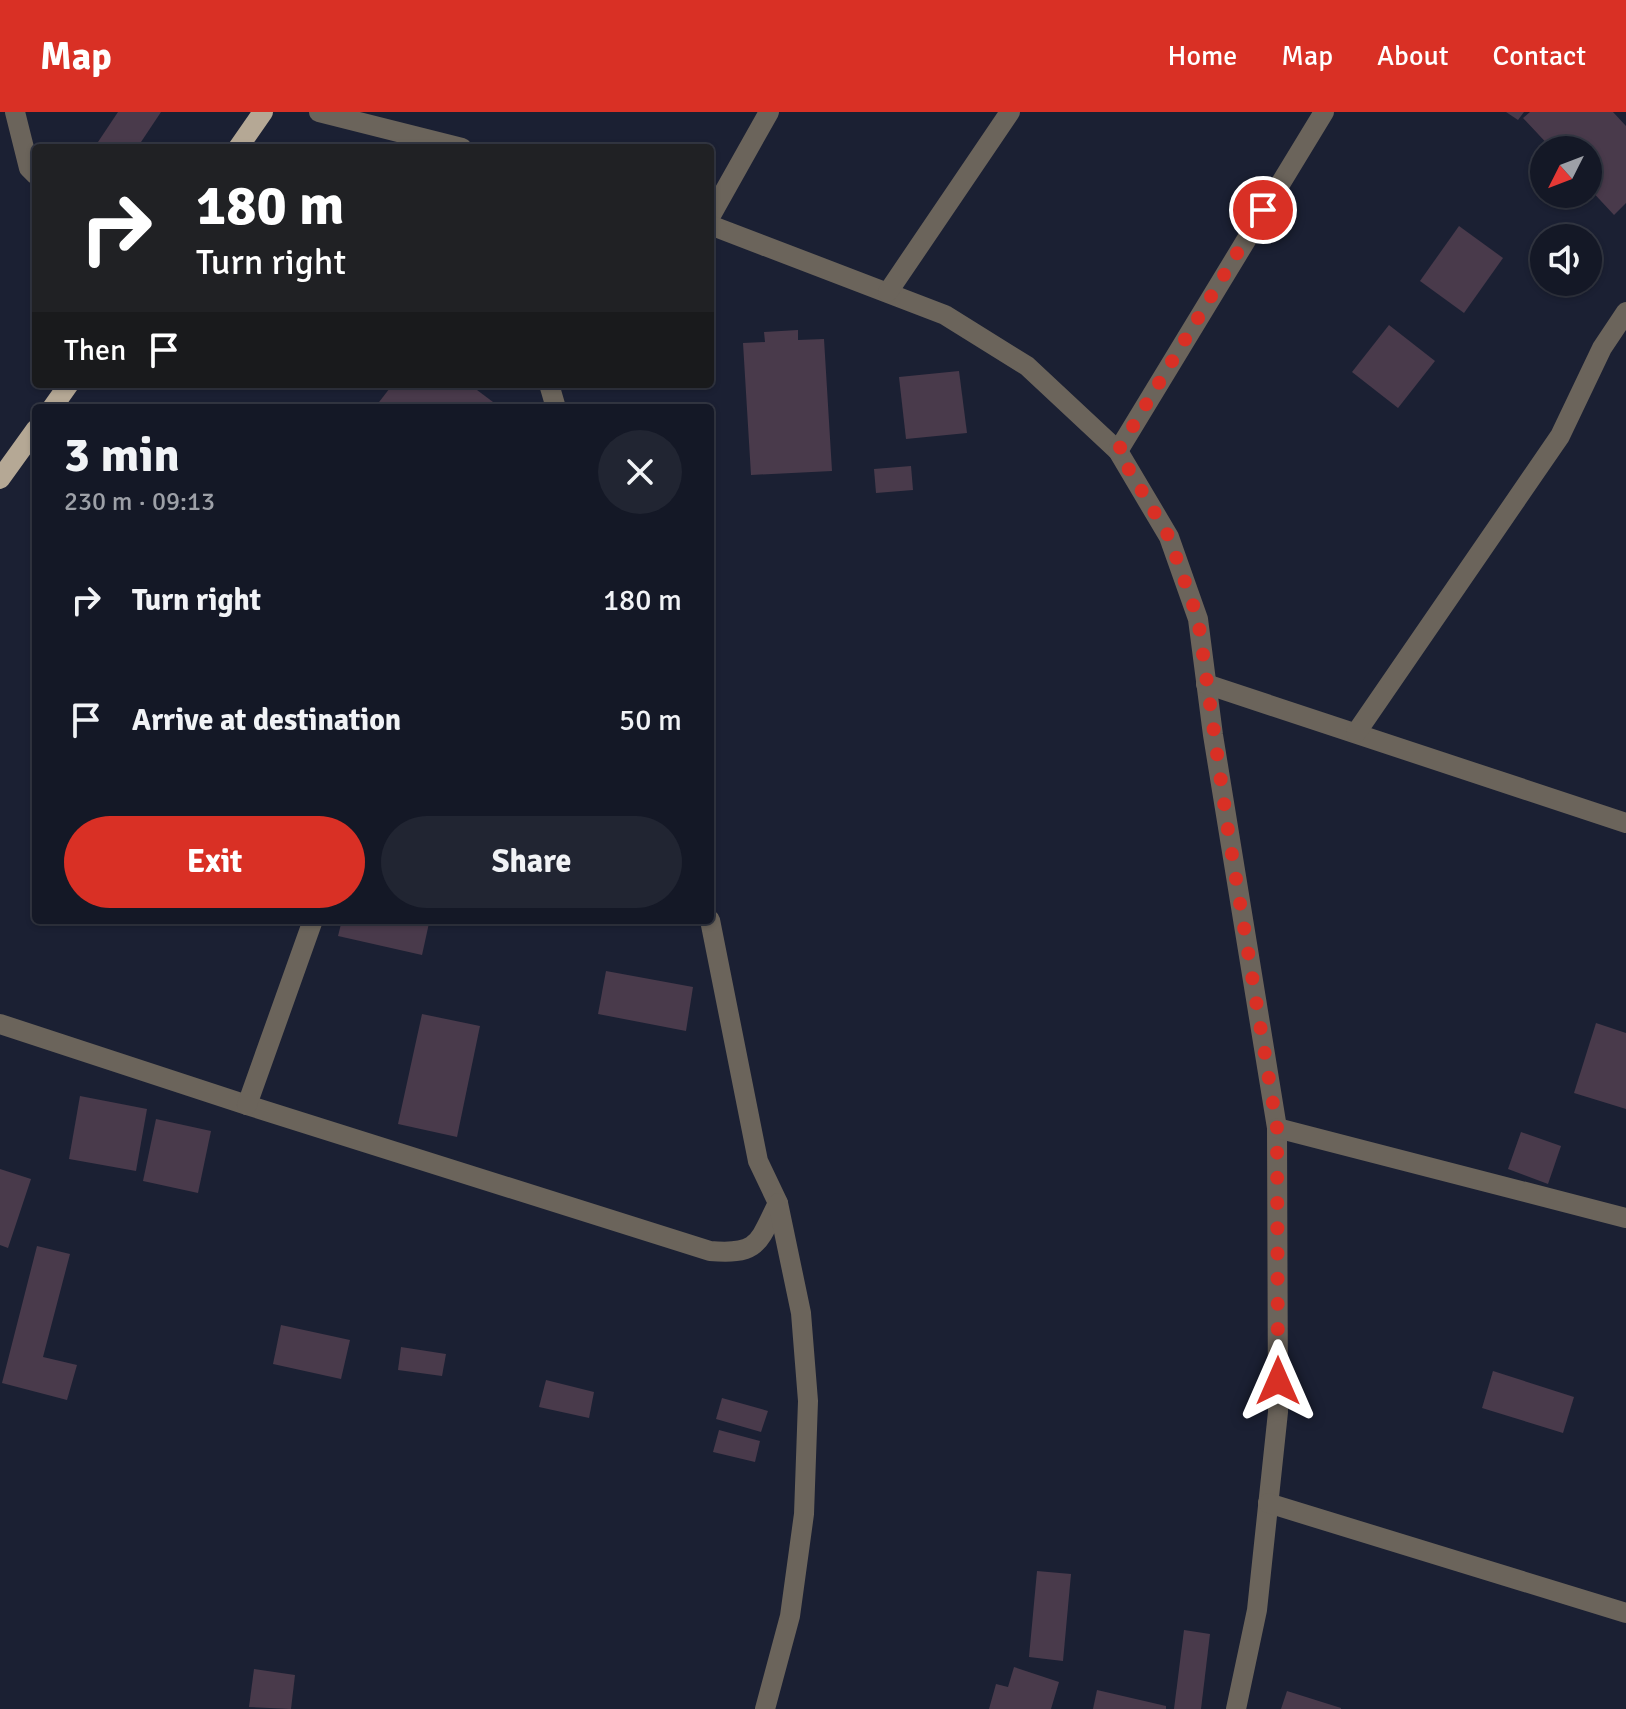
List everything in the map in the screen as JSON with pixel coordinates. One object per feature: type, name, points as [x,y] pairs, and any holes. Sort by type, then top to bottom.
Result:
[{"type":"main road","points":[[241,144],[263,112]]},
{"type":"main road","points":[[0,479],[32,435]]},
{"type":"street","points":[[15,112],[32,171]]},
{"type":"street","points":[[319,112],[446,144]]},
{"type":"street","points":[[714,210],[769,112]]},
{"type":"street","points":[[888,292],[1010,112]]},
{"type":"street","points":[[1118,451],[1324,112]]},
{"type":"street","points":[[714,227],[945,315],[1027,366],[1118,451],[1169,537],[1198,619],[1277,1128],[1278,1412],[1257,1610],[1236,1709]]},
{"type":"street","points":[[1356,733],[1560,436],[1602,348],[1626,312]]},
{"type":"street","points":[[1206,684],[1621,816]]},
{"type":"street","points":[[247,1105],[312,924]]},
{"type":"street","points":[[711,924],[758,1161],[778,1203],[801,1313],[808,1401],[804,1514],[790,1616],[765,1709]]},
{"type":"street","points":[[0,1024],[710,1251],[736,1253],[758,1243],[778,1203]]},
{"type":"street","points":[[1277,1128],[1626,1218]]},
{"type":"street","points":[[1268,1503],[1626,1613]]},
{"type":"building","points":[[118,112],[161,112],[140,144],[97,144]]},
{"type":"building","points":[[1506,112],[1524,112],[1518,120]]},
{"type":"building","points":[[1530,112],[1613,112],[1626,126],[1626,203],[1614,215],[1602,202],[1602,136],[1540,136],[1523,118]]},
{"type":"building","points":[[1459,226],[1503,258],[1464,313],[1420,281]]},
{"type":"building","points":[[1389,325],[1435,361],[1398,408],[1352,372]]},
{"type":"building","points":[[798,330],[798,340],[824,339],[832,471],[751,475],[743,343],[765,342],[764,332]]},
{"type":"building","points":[[959,371],[967,433],[906,439],[899,377]]},
{"type":"building","points":[[390,388],[474,388],[496,404],[378,404]]},
{"type":"building","points":[[911,466],[913,490],[876,493],[874,469]]},
{"type":"building","points":[[341,924],[429,924],[422,955],[338,936]]},
{"type":"building","points":[[606,971],[693,987],[686,1031],[598,1014]]},
{"type":"building","points":[[422,1014],[480,1026],[457,1137],[398,1124]]},
{"type":"building","points":[[1596,1023],[1626,1033],[1626,1109],[1574,1093]]},
{"type":"building","points":[[80,1096],[147,1109],[136,1171],[69,1159]]},
{"type":"building","points":[[156,1119],[211,1131],[198,1193],[143,1181]]},
{"type":"building","points":[[1521,1132],[1561,1146],[1548,1184],[1508,1169]]},
{"type":"building","points":[[0,1169],[31,1179],[8,1248],[0,1245]]},
{"type":"building","points":[[37,1246],[70,1254],[43,1357],[77,1365],[67,1400],[2,1383]]},
{"type":"building","points":[[281,1325],[350,1340],[341,1379],[273,1364]]},
{"type":"building","points":[[401,1347],[446,1354],[442,1376],[398,1370]]},
{"type":"building","points":[[1493,1371],[1574,1397],[1563,1433],[1482,1408]]},
{"type":"building","points":[[546,1380],[594,1392],[589,1418],[539,1407]]},
{"type":"building","points":[[722,1398],[768,1411],[761,1432],[716,1419]]},
{"type":"building","points":[[719,1430],[760,1441],[755,1462],[713,1452]]},
{"type":"building","points":[[1037,1571],[1071,1574],[1063,1661],[1029,1657]]},
{"type":"building","points":[[1184,1630],[1210,1634],[1201,1709],[1174,1709]]},
{"type":"building","points":[[1014,1667],[1059,1682],[1051,1709],[989,1709],[996,1684],[1008,1687]]},
{"type":"building","points":[[254,1669],[295,1675],[291,1709],[249,1707]]},
{"type":"building","points":[[1097,1690],[1166,1706],[1166,1709],[1093,1709]]},
{"type":"building","points":[[1287,1691],[1341,1708],[1341,1709],[1281,1709]]},
{"type":"route","points":[[1263,210],[1118,451],[1169,537],[1198,619],[1213,735],[1277,1128],[1278,1381]]}]
